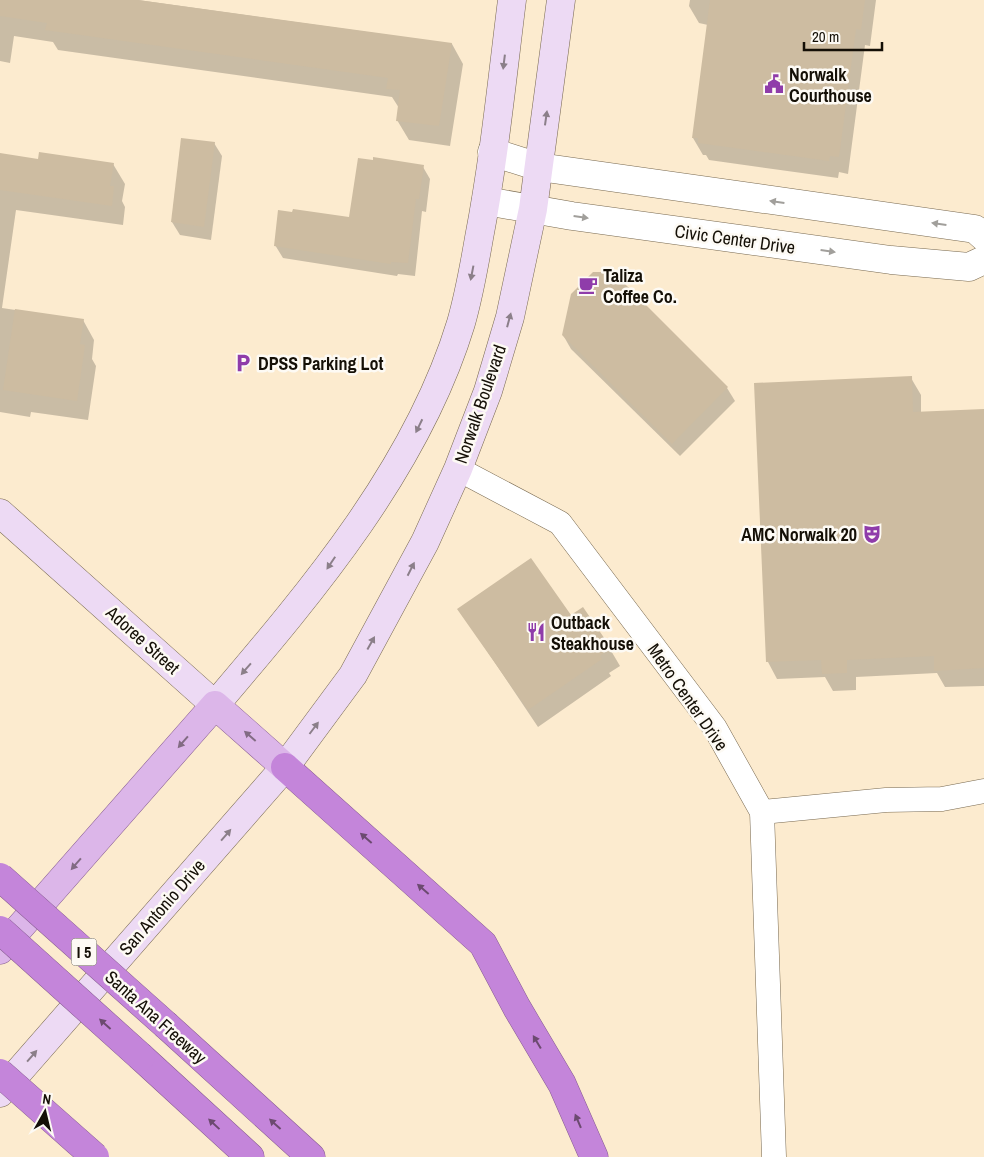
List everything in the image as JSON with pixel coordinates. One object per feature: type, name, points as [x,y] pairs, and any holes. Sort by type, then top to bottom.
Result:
[{"type":"highway","points":[[285,767],[482,944],[562,1084],[594,1157]]},
{"type":"highway","name":"Santa Ana Freeway","points":[[0,877],[311,1157]]},
{"type":"highway","points":[[0,930],[250,1157]]},
{"type":"highway","points":[[0,1073],[95,1157]]},
{"type":"main road","points":[[0,950],[277,633],[324,573],[408,449],[435,393],[460,326],[468,298],[486,201],[512,0]]},
{"type":"main road","name":"Norwalk Boulevard","points":[[285,767],[353,675],[425,542],[458,469],[488,391],[510,317],[532,209],[561,0]]},
{"type":"main road","name":"Adoree Street","points":[[0,513],[285,767]]},
{"type":"main road","name":"San Antonio Drive","points":[[0,1093],[285,767]]},
{"type":"street","points":[[492,152],[539,167],[975,228],[984,237]]},
{"type":"street","name":"Civic Center Drive","points":[[486,201],[891,260],[969,267],[984,260]]},
{"type":"street","name":"Metro Center Drive","points":[[458,469],[560,524],[715,728],[762,812],[774,1157]]},
{"type":"street","points":[[762,812],[886,800],[942,799],[984,791]]},
{"type":"building","points":[[0,0],[138,0],[452,43],[439,126],[396,121],[400,90],[386,89],[388,78],[45,30],[47,23],[0,16]]},
{"type":"building","name":"Norwalk Courthouse","points":[[710,0],[865,0],[861,30],[856,29],[839,157],[830,156],[829,161],[698,143],[698,138],[692,138]]},
{"type":"building","points":[[181,138],[215,142],[204,227],[171,222]]},
{"type":"building","points":[[39,152],[114,163],[110,186],[114,186],[112,206],[0,190],[0,153],[38,159]]},
{"type":"building","points":[[373,157],[424,165],[419,199],[416,199],[408,263],[391,262],[391,264],[274,246],[278,210],[292,212],[293,209],[349,217],[358,158],[373,160]]},
{"type":"building","points":[[593,272],[613,272],[728,387],[672,444],[562,335],[571,294]]},
{"type":"building","points":[[15,309],[84,319],[80,344],[85,345],[77,401],[3,390]]},
{"type":"building","name":"AMC Norwalk 20","points":[[912,376],[913,412],[984,409],[984,668],[934,671],[934,656],[847,660],[847,673],[822,674],[821,660],[766,662],[754,383]]},
{"type":"building","name":"Outback Steakhouse","points":[[531,558],[571,615],[583,607],[611,648],[600,656],[602,659],[528,710],[457,609]]},
{"type":"place","name":"Norwalk Courthouse","points":[[774,84]]},
{"type":"place","name":"Taliza Coffee Co.","points":[[588,285]]},
{"type":"place","name":"DPSS Parking Lot","points":[[243,363]]},
{"type":"place","name":"AMC Norwalk 20","points":[[872,534]]},
{"type":"place","name":"Outback Steakhouse","points":[[536,632]]}]
